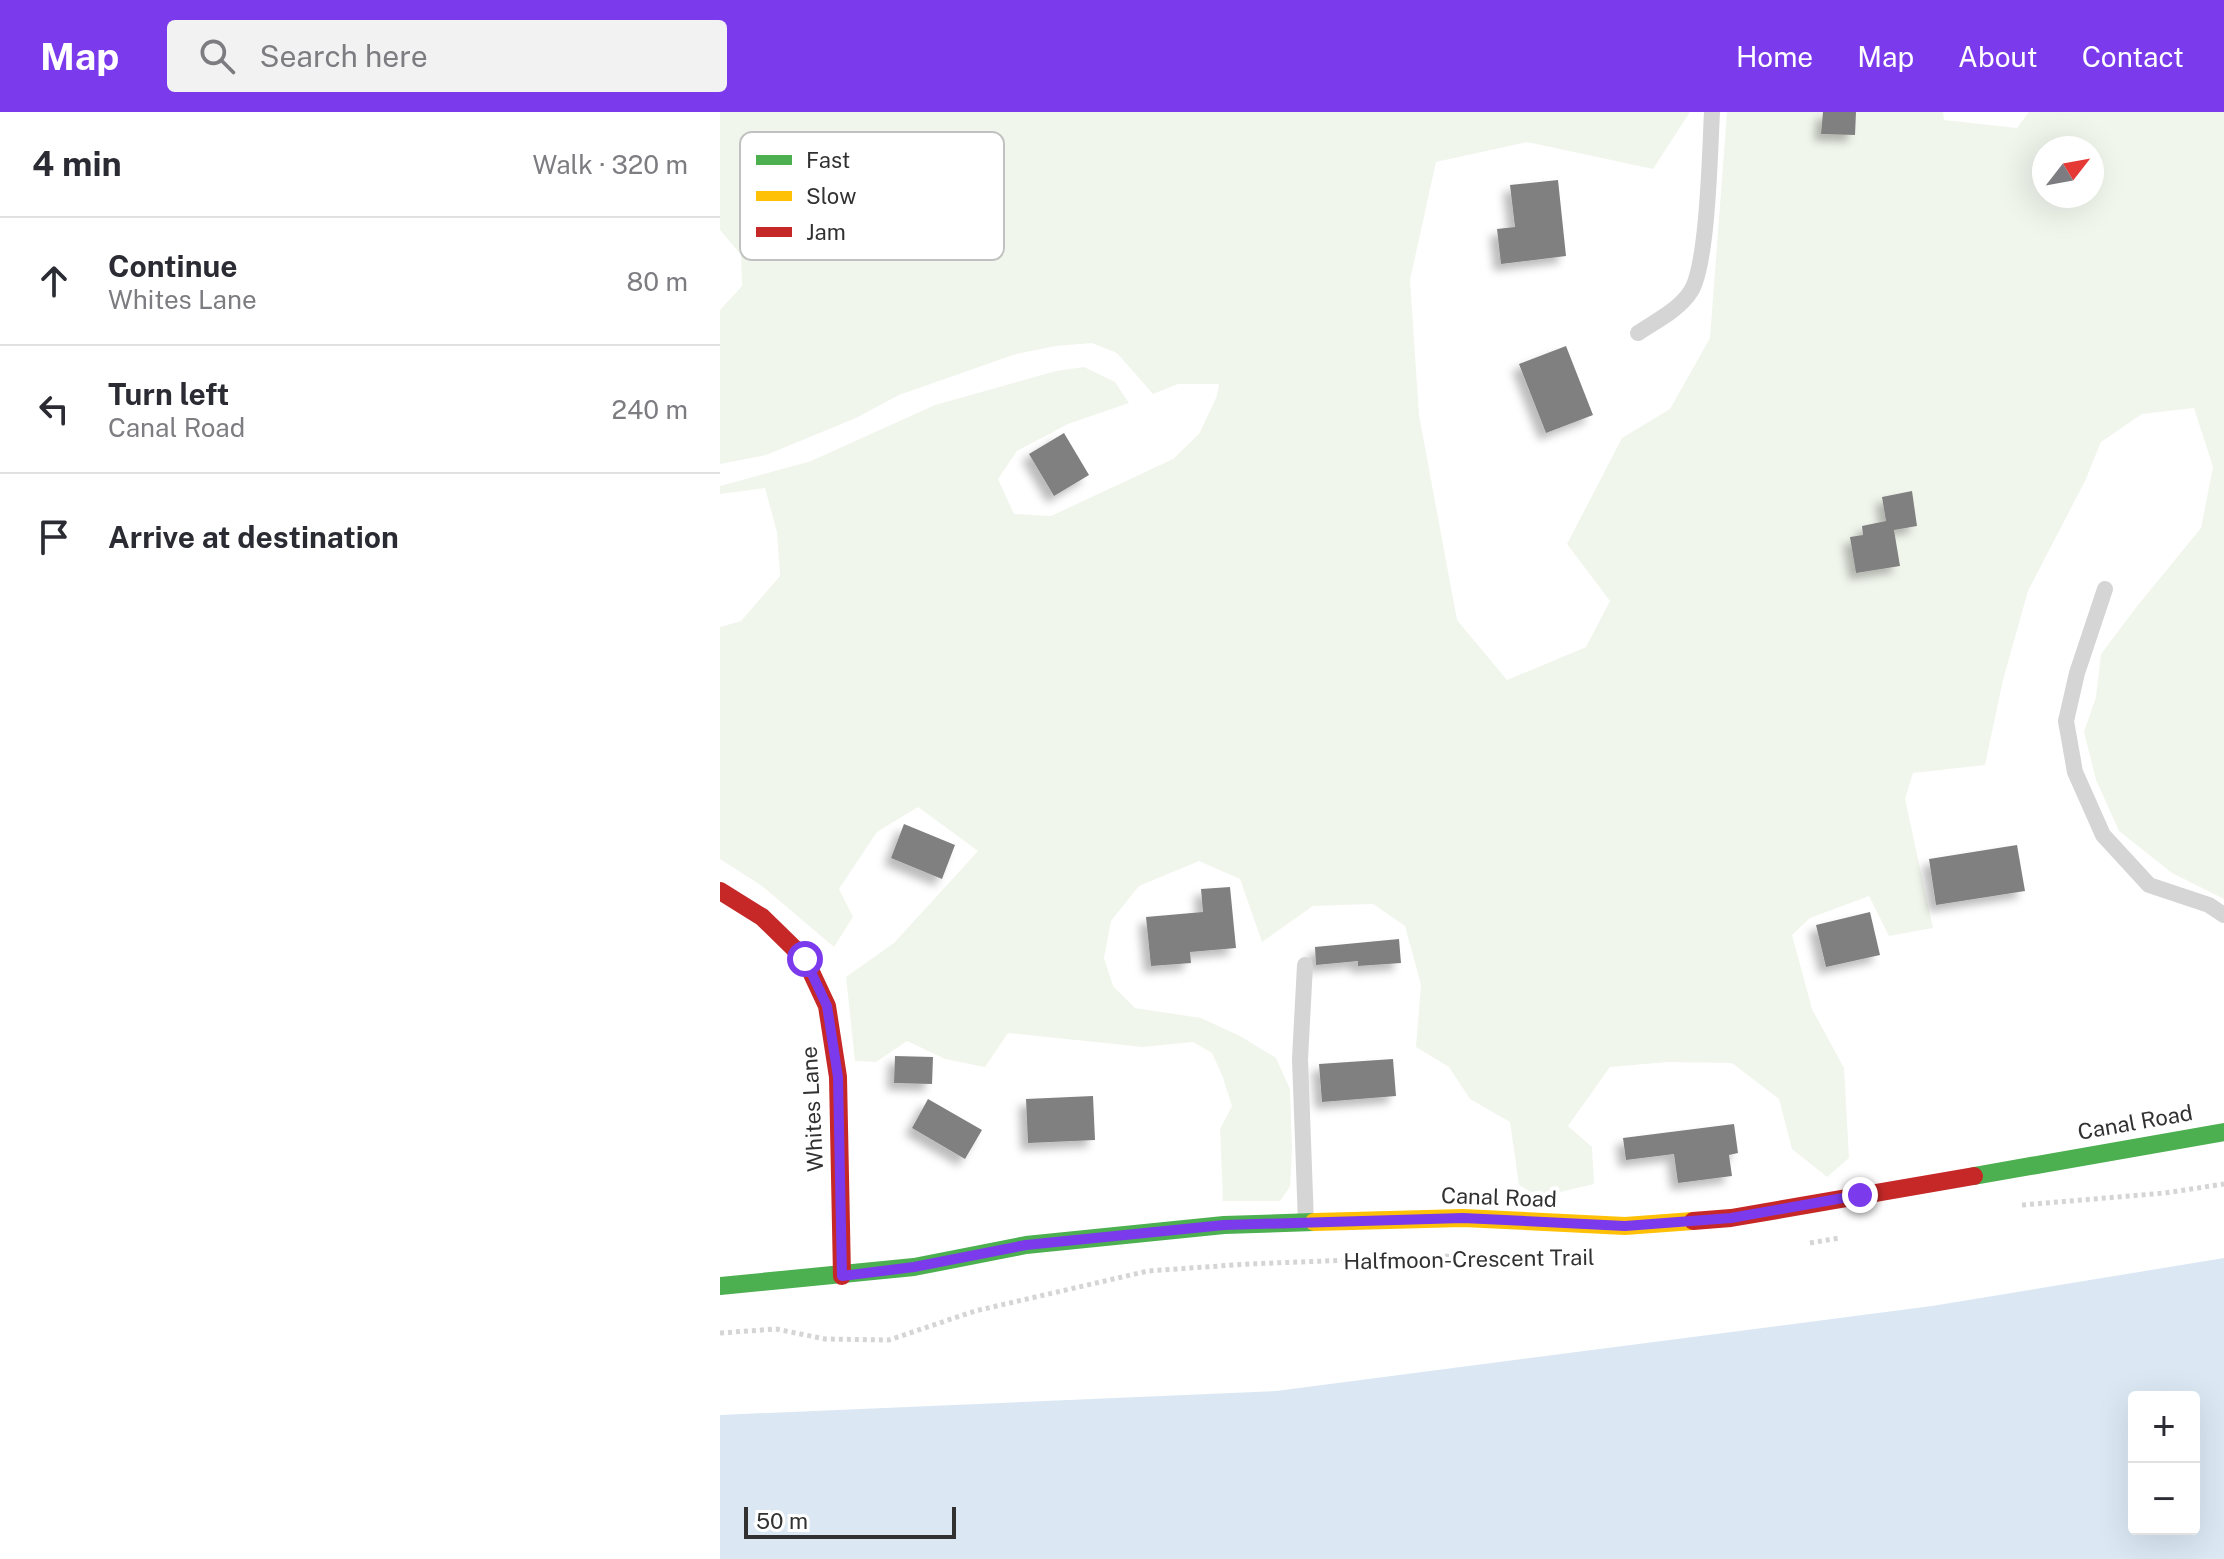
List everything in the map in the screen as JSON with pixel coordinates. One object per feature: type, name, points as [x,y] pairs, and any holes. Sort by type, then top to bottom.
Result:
[{"type":"street","name":"Whites Lane","points":[[720,891],[762,917],[805,959],[827,1006],[838,1077],[842,1276]]},
{"type":"street","name":"Canal Road","points":[[720,1286],[842,1276],[914,1267],[1026,1245],[1224,1225],[1463,1218],[1625,1226],[1731,1218],[2224,1132]]},
{"type":"lane","points":[[1638,333],[1679,305],[1693,288],[1701,254],[1712,112]]},
{"type":"lane","points":[[2105,589],[2077,673],[2066,721],[2075,772],[2103,835],[2149,885],[2209,905],[2224,915]]},
{"type":"lane","points":[[1305,965],[1300,1059],[1306,1223]]},
{"type":"path","points":[[2011,1206],[2165,1193],[2224,1184]]},
{"type":"path","points":[[1802,1243],[1847,1236]]},
{"type":"path","name":"Halfmoon-Crescent Trail","points":[[720,1333],[776,1329],[825,1339],[889,1340],[975,1311],[1148,1271],[1460,1256]]},
{"type":"shaded area","points":[[720,112],[1690,112],[1653,169],[1527,142],[1436,162],[1410,280],[1419,415],[1457,620],[1507,680],[1586,647],[1610,601],[1567,544],[1622,438],[1670,409],[1710,338],[1727,112],[1943,112],[1944,120],[2017,128],[2029,112],[2224,112],[2224,899],[2172,873],[2119,831],[2096,780],[2084,732],[2096,697],[2101,654],[2201,528],[2213,467],[2194,408],[2142,414],[2101,442],[2085,481],[2028,591],[2003,680],[1985,765],[1913,773],[1905,799],[1933,928],[1889,936],[1869,896],[1810,918],[1792,935],[1812,1009],[1844,1068],[1849,1158],[1827,1177],[1792,1149],[1779,1099],[1732,1063],[1668,1062],[1610,1067],[1568,1126],[1592,1147],[1594,1184],[1539,1197],[1519,1185],[1510,1122],[1470,1099],[1449,1067],[1416,1047],[1421,985],[1405,926],[1373,904],[1313,906],[1262,942],[1240,879],[1199,861],[1139,886],[1111,921],[1104,958],[1113,986],[1135,1008],[1201,1018],[1240,1036],[1276,1058],[1290,1089],[1292,1150],[1290,1187],[1280,1201],[1223,1201],[1220,1129],[1232,1106],[1212,1053],[1193,1042],[1143,1047],[1008,1033],[985,1067],[945,1059],[907,1041],[876,1062],[855,1061],[846,977],[894,943],[978,851],[918,807],[877,832],[839,889],[853,917],[834,947],[762,886],[720,859],[720,627],[741,621],[780,576],[777,532],[765,488],[720,494],[720,486],[811,461],[935,405],[1056,371],[1084,367],[1115,382],[1129,403],[1068,424],[1017,451],[998,479],[1014,514],[1051,516],[1173,459],[1199,434],[1217,396],[1219,384],[1178,384],[1153,394],[1117,353],[1092,343],[1056,346],[1016,354],[899,395],[856,418],[766,455],[720,464],[720,310],[742,286],[741,260],[1004,260],[1004,132],[740,132],[740,254],[720,230]]},
{"type":"shaded area","points":[[2224,1258],[2224,1559],[720,1559],[720,1415],[1276,1391],[1932,1306]]},
{"type":"building","points":[[1823,112],[1856,112],[1855,135],[1821,134]]},
{"type":"building","points":[[1558,180],[1566,256],[1501,264],[1497,229],[1515,227],[1510,185]]},
{"type":"building","points":[[1566,346],[1593,415],[1546,433],[1519,364]]},
{"type":"building","points":[[1064,433],[1089,475],[1054,496],[1029,454]]},
{"type":"building","points":[[1912,491],[1917,526],[1894,530],[1900,566],[1856,573],[1850,537],[1863,535],[1862,526],[1886,521],[1882,497]]},
{"type":"building","points":[[904,824],[955,845],[942,879],[891,858]]},
{"type":"building","points":[[2017,845],[2025,891],[1936,905],[1929,859]]},
{"type":"building","points":[[1230,887],[1236,948],[1190,952],[1191,963],[1151,966],[1146,917],[1203,912],[1201,889]]},
{"type":"building","points":[[1870,912],[1880,955],[1826,967],[1816,925]]},
{"type":"building","points":[[1399,939],[1401,963],[1358,966],[1358,961],[1316,965],[1315,947]]},
{"type":"building","points":[[895,1056],[933,1057],[932,1084],[894,1083]]},
{"type":"building","points":[[1393,1059],[1396,1096],[1322,1102],[1319,1064]]},
{"type":"building","points":[[1093,1096],[1095,1140],[1028,1143],[1026,1099]]},
{"type":"building","points":[[928,1099],[982,1130],[965,1159],[912,1128]]},
{"type":"building","points":[[1734,1124],[1738,1153],[1729,1155],[1732,1176],[1678,1183],[1674,1154],[1626,1160],[1623,1138]]},
{"type":"traffic: fast","points":[[1974,1176],[2224,1132]]},
{"type":"traffic: fast","points":[[720,1286],[914,1267],[1026,1245],[1224,1225],[1314,1222]]},
{"type":"traffic: slow","points":[[1314,1222],[1463,1218],[1625,1226],[1693,1221]]},
{"type":"traffic: jam","points":[[720,891],[762,917],[805,959],[827,1006],[838,1077],[842,1276]]},
{"type":"traffic: jam","points":[[1693,1221],[1731,1218],[1974,1176]]},
{"type":"route","points":[[805,959],[827,1006],[838,1077],[842,1276],[914,1267],[1026,1245],[1224,1225],[1463,1218],[1625,1226],[1731,1218],[1860,1195]]}]
